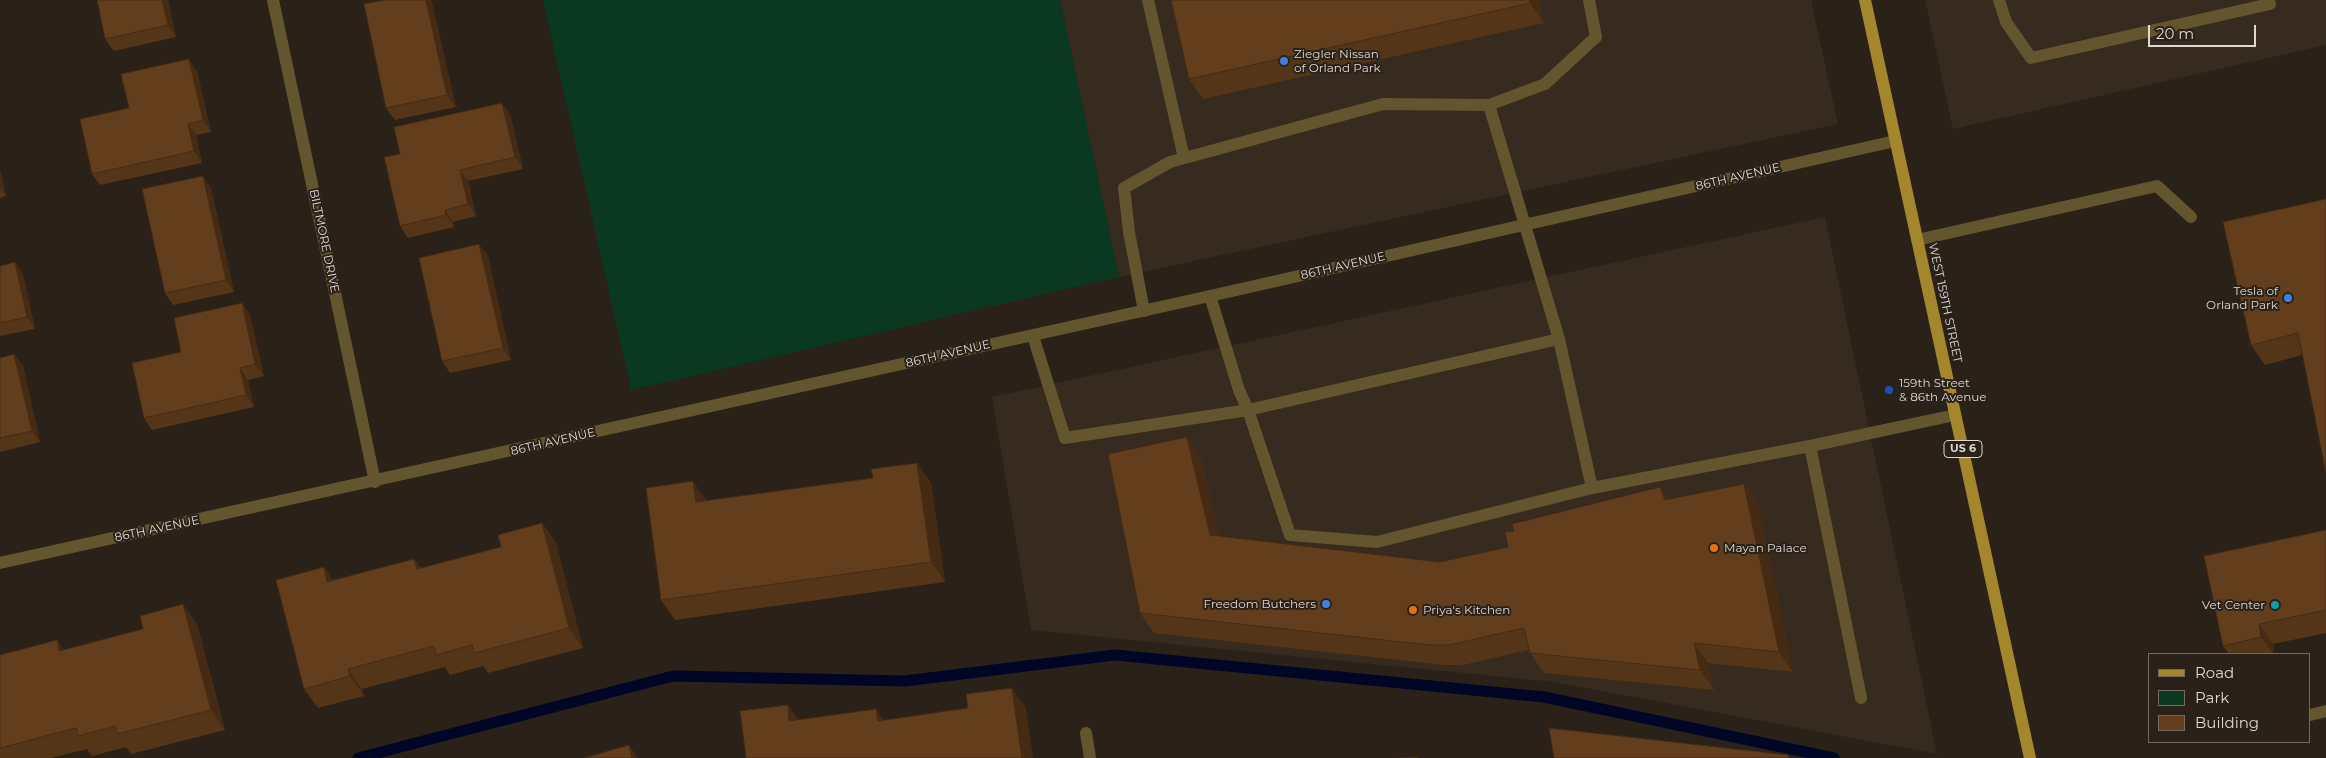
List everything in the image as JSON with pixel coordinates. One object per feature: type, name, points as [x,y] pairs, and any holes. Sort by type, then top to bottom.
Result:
[{"type":"main road","name":"WEST 159TH STREET","points":[[1865,0],[2030,758]]},
{"type":"street","name":"BILTMORE DRIVE","points":[[273,0],[375,482]]},
{"type":"street","points":[[1148,0],[1184,158]]},
{"type":"street","points":[[1144,311],[1129,232],[1124,188],[1170,162],[1383,104],[1489,105],[1545,84],[1596,37],[1589,0]]},
{"type":"street","points":[[1999,0],[2006,22],[2031,58],[2270,4],[2270,0]]},
{"type":"street","points":[[1489,105],[1559,339],[1592,488]]},
{"type":"street","name":"86TH AVENUE","points":[[0,563],[1033,336],[1895,141]]},
{"type":"street","points":[[1917,240],[2157,186],[2192,217]]},
{"type":"street","points":[[1210,296],[1239,390],[1248,410],[1290,535],[1377,542],[1592,488],[1810,446],[1955,415]]},
{"type":"street","points":[[1033,336],[1065,438],[1248,410],[1559,339]]},
{"type":"street","points":[[1810,446],[1861,698]]},
{"type":"street","points":[[2311,715],[2326,711]]},
{"type":"street","points":[[1086,733],[1090,758]]},
{"type":"shaded area","points":[[1060,0],[1811,0],[1838,124],[1119,277]]},
{"type":"shaded area","points":[[1925,0],[2326,0],[2326,45],[1953,129]]},
{"type":"shaded area","points":[[1825,217],[1937,754],[1554,682],[1031,630],[992,397]]},
{"type":"green space","points":[[543,0],[1060,0],[1119,277],[631,390]]},
{"type":"building","points":[[97,0],[162,0],[168,25],[105,39]]},
{"type":"building","points":[[384,0],[426,0],[447,95],[386,108],[364,4]]},
{"type":"building","name":"Ziegler Nissan of Orland Park","points":[[1171,0],[1529,0],[1530,3],[1189,79]]},
{"type":"building","points":[[189,59],[203,120],[188,124],[194,151],[92,174],[80,119],[129,108],[121,74]]},
{"type":"building","points":[[502,103],[515,157],[460,170],[468,204],[445,210],[446,215],[400,226],[384,157],[400,154],[394,127]]},
{"type":"building","points":[[203,176],[226,280],[165,293],[142,189]]},
{"type":"building","name":"Tesla of Orland Park","points":[[2326,199],[2326,473],[2298,333],[2251,345],[2223,222]]},
{"type":"building","points":[[479,244],[503,348],[442,361],[419,258]]},
{"type":"building","points":[[15,262],[27,317],[0,323],[0,266]]},
{"type":"building","points":[[242,303],[255,364],[240,368],[246,395],[144,418],[132,363],[181,352],[174,318]]},
{"type":"building","points":[[14,354],[32,431],[0,438],[0,358]]},
{"type":"building","points":[[1187,437],[1210,535],[1440,562],[1508,547],[1505,532],[1514,531],[1512,524],[1660,487],[1665,500],[1744,484],[1779,652],[1694,643],[1700,670],[1530,653],[1524,628],[1449,645],[1430,645],[1140,613],[1108,454]]},
{"type":"building","points":[[917,463],[931,562],[661,600],[646,488],[693,481],[696,502],[873,478],[871,469]]},
{"type":"building","points":[[542,523],[569,628],[474,653],[472,645],[436,655],[434,646],[348,669],[350,676],[304,689],[276,580],[324,567],[327,582],[414,559],[417,569],[501,547],[498,535]]},
{"type":"building","name":"Vet Center","points":[[2326,530],[2326,610],[2259,624],[2261,637],[2223,646],[2204,556]]},
{"type":"building","points":[[183,604],[211,710],[117,734],[115,726],[78,736],[76,728],[0,748],[0,655],[57,640],[59,651],[143,629],[140,616]]},
{"type":"building","points":[[1012,688],[1022,758],[746,758],[740,711],[788,705],[789,721],[876,709],[878,721],[968,708],[966,694]]},
{"type":"building","points":[[1549,728],[1788,755],[1789,758],[1554,758]]},
{"type":"building","points":[[629,745],[632,758],[584,758]]},
{"type":"waterway","points":[[358,758],[673,676],[905,681],[1115,655],[1544,697],[1834,758]]},
{"type":"place","name":"Ziegler Nissan of Orland Park","points":[[1284,61]]},
{"type":"place","name":"Tesla of Orland Park","points":[[2288,298]]},
{"type":"place","name":"159th Street & 86th Avenue","points":[[1889,390]]},
{"type":"place","name":"Mayan Palace","points":[[1714,548]]},
{"type":"place","name":"Freedom Butchers","points":[[1326,604]]},
{"type":"place","name":"Vet Center","points":[[2275,605]]},
{"type":"place","name":"Priya's Kitchen","points":[[1413,610]]}]
